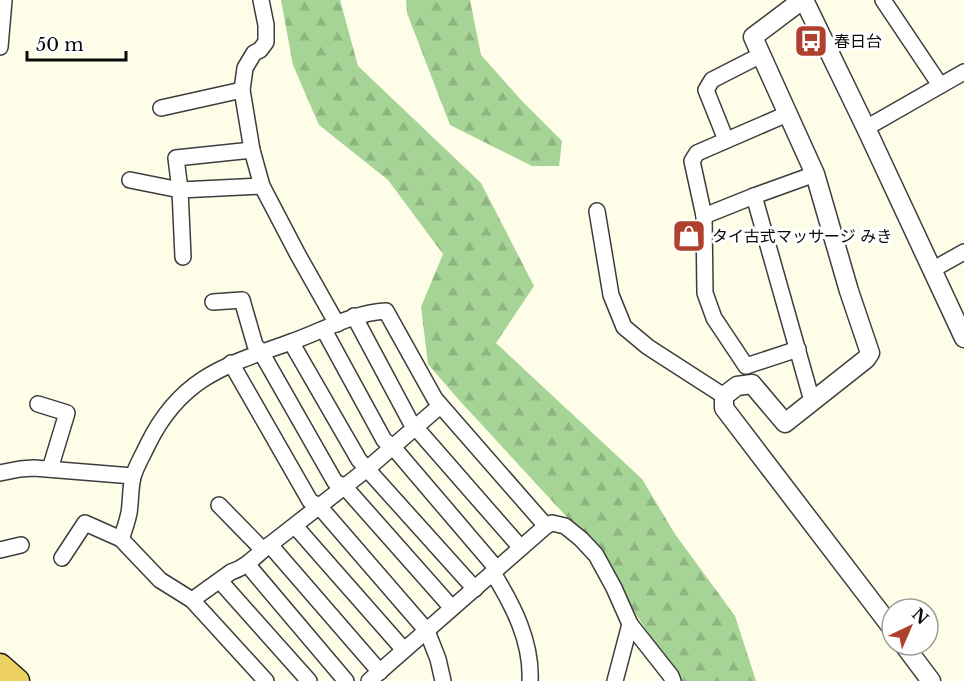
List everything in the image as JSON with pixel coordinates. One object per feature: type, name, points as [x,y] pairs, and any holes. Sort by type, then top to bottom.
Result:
[{"type":"highway","points":[[0,666],[18,681]]},
{"type":"street","points":[[0,47],[4,0]]},
{"type":"street","points":[[261,0],[266,25],[266,42],[260,50],[254,53],[245,68],[242,90],[252,150],[262,186],[297,253],[384,440],[393,447],[495,571],[510,600],[525,642],[531,670],[530,681]]},
{"type":"street","points":[[724,396],[737,387],[752,384],[785,423],[866,359],[870,353],[849,291],[815,174],[753,37],[803,0],[866,128],[964,338]]},
{"type":"street","points":[[883,0],[940,85]]},
{"type":"street","points":[[726,140],[706,90],[712,80],[761,55]]},
{"type":"street","points":[[866,128],[964,72]]},
{"type":"street","points":[[162,108],[242,90]]},
{"type":"street","points":[[787,114],[697,153],[692,161],[704,216],[705,293],[714,318],[746,366],[798,349]]},
{"type":"street","points":[[183,257],[176,158],[252,150]]},
{"type":"street","points":[[704,216],[815,174]]},
{"type":"street","points":[[129,180],[180,190],[262,186]]},
{"type":"street","points":[[754,196],[812,401]]},
{"type":"street","points":[[597,211],[611,295],[624,327],[648,347],[724,396]]},
{"type":"street","points":[[932,270],[964,252]]},
{"type":"street","points":[[213,302],[242,300],[255,345],[335,482],[344,486],[452,609]]},
{"type":"street","points":[[121,539],[129,514],[133,476],[156,428],[167,412],[200,381],[231,363],[331,327],[354,316],[386,311],[440,406],[546,526]]},
{"type":"street","points":[[354,316],[410,421],[521,548]]},
{"type":"street","points":[[291,342],[359,460],[475,589]]},
{"type":"street","points":[[231,363],[310,501],[319,506],[427,631],[443,681]]},
{"type":"street","points":[[724,396],[724,408],[880,612]]},
{"type":"street","points":[[38,404],[67,413],[50,469]]},
{"type":"street","points":[[192,600],[231,572],[247,564],[367,469],[440,406]]},
{"type":"street","points":[[0,473],[20,469],[50,469],[133,476]]},
{"type":"street","points":[[219,505],[267,548],[374,676],[546,526],[552,523],[566,526],[596,555],[630,624],[673,681]]},
{"type":"street","points":[[62,558],[85,523],[121,539],[160,580],[192,600],[266,681]]},
{"type":"street","points":[[295,526],[404,650]]},
{"type":"street","points":[[0,550],[21,545]]},
{"type":"street","points":[[247,564],[346,681]]},
{"type":"street","points":[[220,581],[309,681]]},
{"type":"street","points":[[615,681],[630,624]]},
{"type":"street","points":[[913,657],[931,681]]},
{"type":"green space","points":[[281,0],[340,0],[358,66],[481,183],[534,286],[496,343],[642,479],[675,534],[735,616],[756,681],[677,681],[662,653],[577,528],[428,364],[421,307],[443,254],[388,180],[319,125],[293,65]]},
{"type":"green space","points":[[406,0],[470,0],[481,55],[562,141],[559,166],[532,166],[450,125],[407,13]]},
{"type":"place","name":"春日台","points":[[811,41]]},
{"type":"place","name":"タイ古式マッサージ みき","points":[[689,236]]}]
